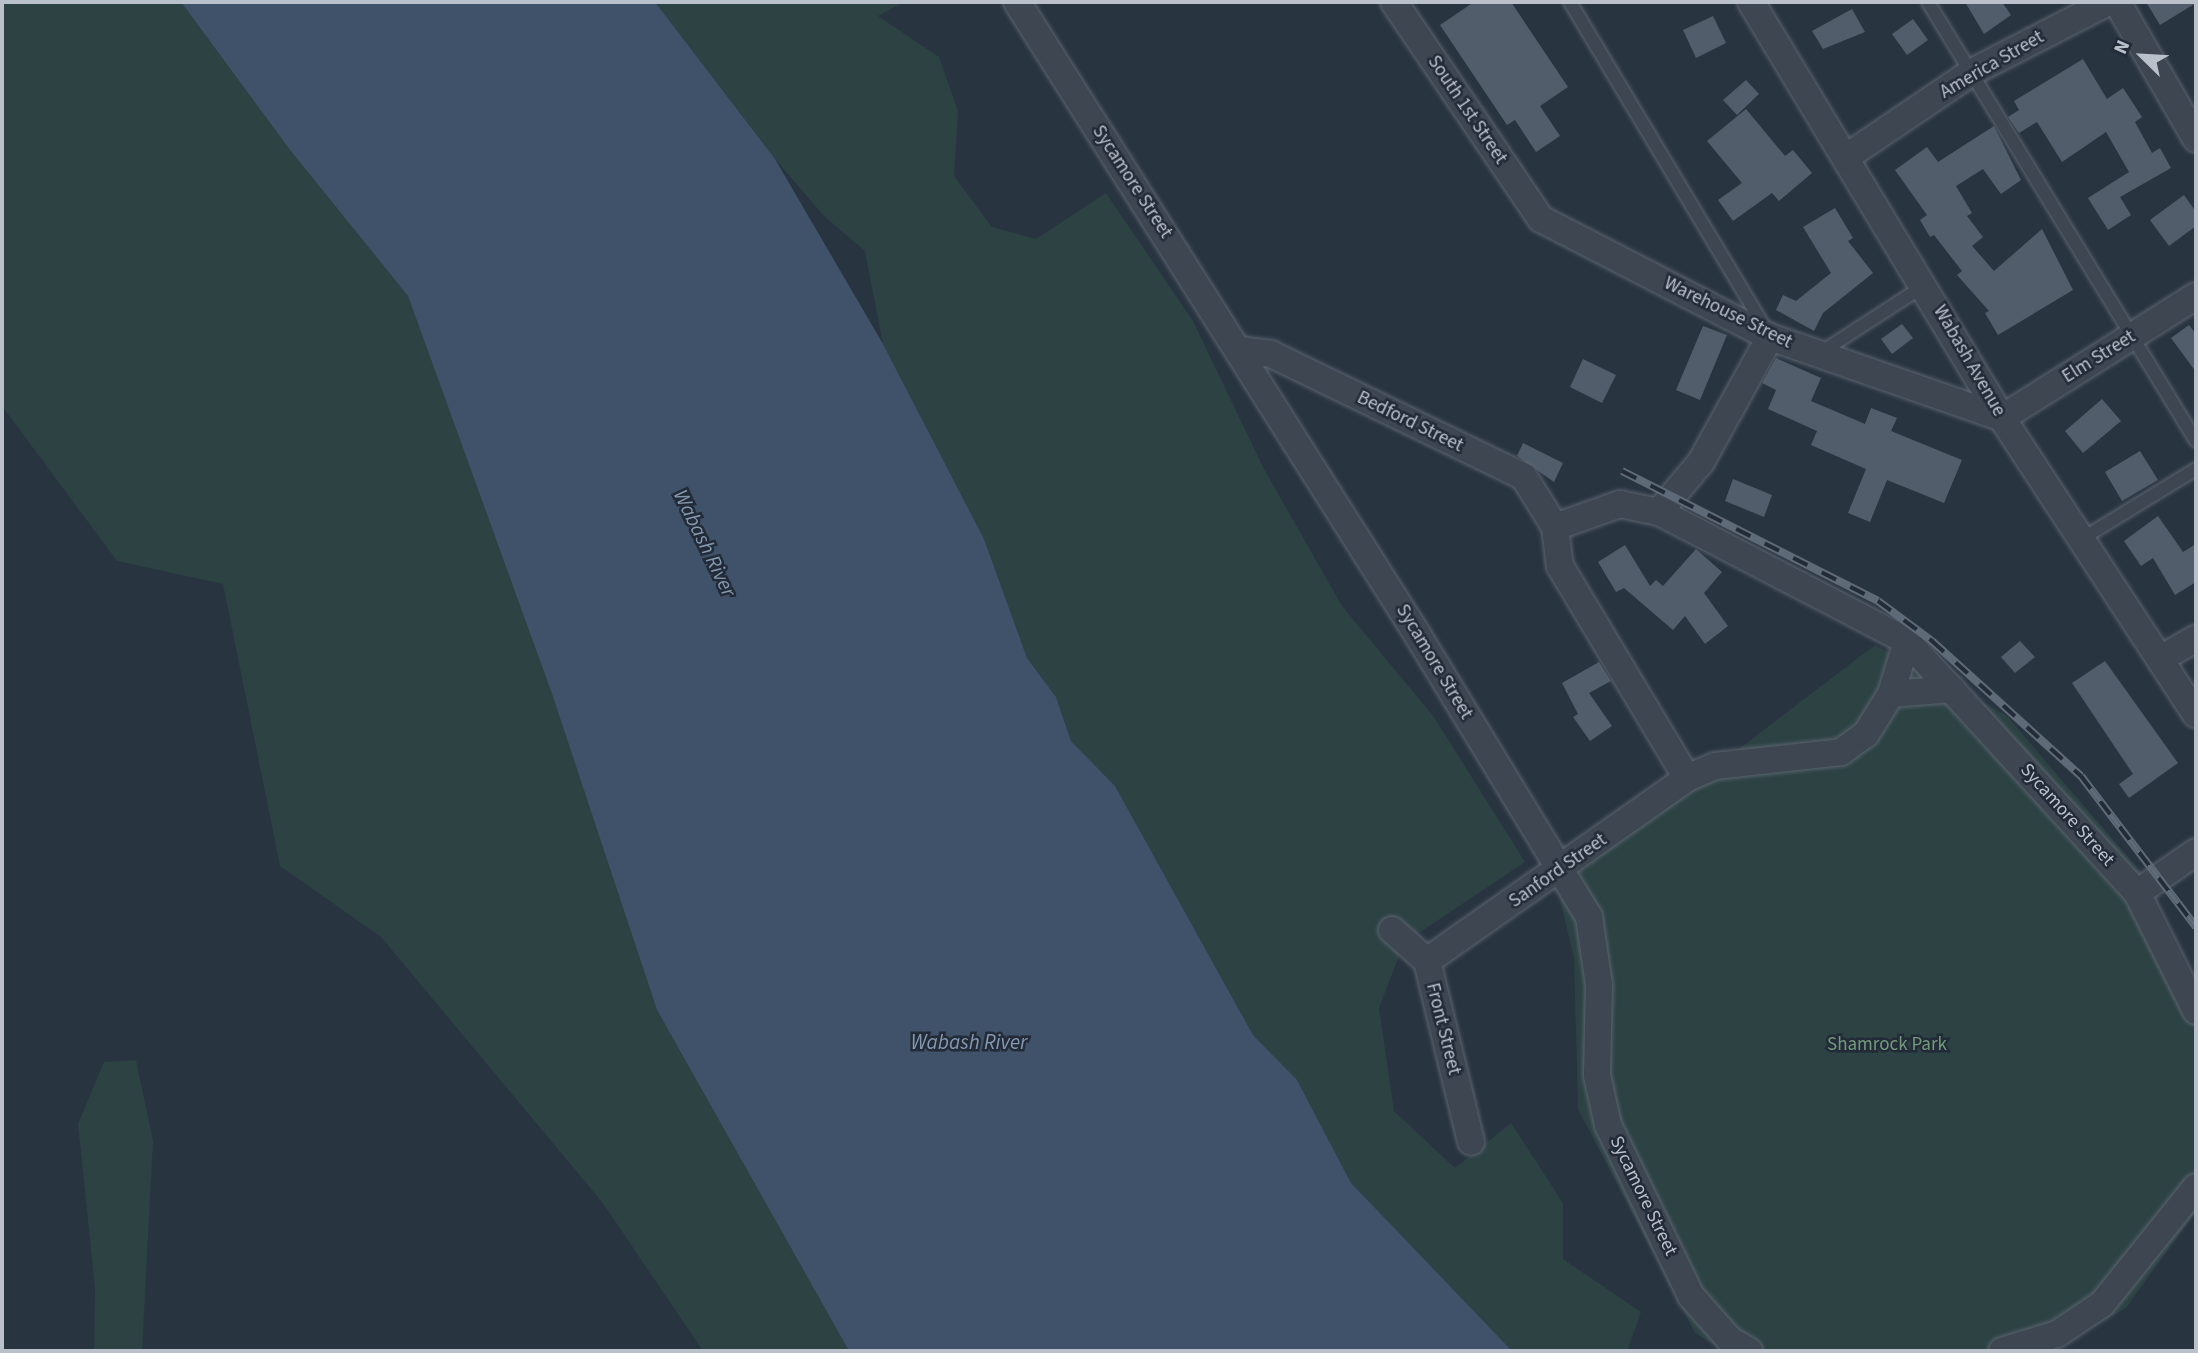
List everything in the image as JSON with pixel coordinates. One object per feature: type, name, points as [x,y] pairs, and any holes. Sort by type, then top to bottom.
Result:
[{"type":"street","name":"Sycamore Street","points":[[1017,2],[1240,350],[1589,917],[1595,939],[1597,1075],[1608,1125],[1691,1296],[1730,1340],[1749,1351]]},
{"type":"street","name":"South 1st Street","points":[[1394,2],[1541,219]]},
{"type":"street","name":"Wabash Avenue","points":[[1751,2],[1926,285],[2002,418],[2080,540],[2162,658],[2196,714]]},
{"type":"street","name":"America Street","points":[[1845,158],[1972,72],[2108,2]]},
{"type":"street","points":[[2117,2],[2196,139]]},
{"type":"street","name":"Warehouse Street","points":[[1541,219],[1770,337],[2002,418]]},
{"type":"street","name":"Elm Street","points":[[2002,418],[2196,296]]},
{"type":"street","points":[[1555,527],[1620,504],[1659,512],[1701,463],[1770,337]]},
{"type":"street","name":"Bedford Street","points":[[1240,350],[1271,354],[1524,477],[1555,527],[1560,566],[1687,778]]},
{"type":"street","name":"Sycamore Street","points":[[1659,512],[1907,641],[2137,893],[2196,1011]]},
{"type":"street","points":[[2162,658],[2196,638]]},
{"type":"street","name":"Sanford Street","points":[[1427,961],[1560,870],[1687,778],[1715,766],[1841,752],[1866,734],[1891,694],[1907,641]]},
{"type":"street","points":[[1891,694],[1952,689]]},
{"type":"street","points":[[2137,893],[2196,852]]},
{"type":"street","name":"Front Street","points":[[1392,930],[1427,961],[1471,1142]]},
{"type":"street","points":[[2002,1351],[2057,1334],[2102,1304],[2196,1187]]},
{"type":"lane","points":[[1570,2],[1770,337]]},
{"type":"lane","points":[[1928,2],[2196,441]]},
{"type":"lane","points":[[1819,354],[1926,285]]},
{"type":"lane","points":[[2080,540],[2196,469]]},
{"type":"green space","points":[[2,2],[181,2],[290,150],[408,296],[552,694],[657,1010],[849,1351],[703,1351],[602,1202],[381,937],[280,866],[223,584],[117,561],[2,406]]},
{"type":"green space","points":[[655,2],[904,2],[878,16],[939,57],[958,111],[954,176],[992,227],[1036,239],[1106,193],[1193,321],[1264,469],[1342,606],[1434,717],[1525,862],[1404,943],[1379,1008],[1394,1111],[1455,1168],[1511,1123],[1563,1203],[1563,1259],[1641,1312],[1627,1351],[1508,1351],[1351,1183],[1299,1084],[1253,1035],[1115,786],[1071,741],[1056,697],[1027,658],[984,539],[883,344],[865,251],[824,216],[775,159]]},
{"type":"green space","name":"Shamrock Park","points":[[1875,645],[2006,715],[2140,871],[2196,983],[2196,1211],[2126,1308],[2050,1351],[1724,1351],[1695,1333],[1578,1109],[1574,958],[1557,888]]},
{"type":"green space","points":[[136,1060],[153,1141],[142,1351],[94,1351],[95,1288],[78,1124],[104,1062]]},
{"type":"water","name":"Wabash River","points":[[181,2],[655,2],[775,159],[883,344],[984,539],[1027,658],[1056,697],[1071,741],[1115,786],[1253,1035],[1297,1080],[1351,1183],[1512,1351],[849,1351],[657,1010],[552,694],[408,296],[290,150]]},
{"type":"building","points":[[1474,2],[1511,2],[1568,87],[1540,106],[1560,136],[1536,152],[1515,120],[1507,125],[1440,25]]},
{"type":"building","points":[[1965,2],[2002,2],[2011,15],[1984,34]]},
{"type":"building","points":[[2146,2],[2196,2],[2196,3],[2160,25]]},
{"type":"building","points":[[1852,9],[1865,32],[1823,49],[1812,31]]},
{"type":"building","points":[[1713,16],[1726,43],[1696,58],[1683,30]]},
{"type":"building","points":[[1913,19],[1928,40],[1907,55],[1892,34]]},
{"type":"building","points":[[2083,59],[2107,99],[2123,88],[2142,117],[2135,122],[2152,153],[2160,148],[2171,168],[2120,197],[2131,215],[2108,230],[2088,198],[2129,172],[2106,132],[2062,162],[2037,122],[2019,133],[2008,117],[2019,110],[2014,101]]},
{"type":"building","points":[[1746,80],[1759,94],[1737,115],[1723,100]]},
{"type":"building","points":[[1746,109],[1785,156],[1793,150],[1812,173],[1779,201],[1772,193],[1733,221],[1718,200],[1742,183],[1707,141]]},
{"type":"building","points":[[1994,126],[2021,180],[2001,194],[1983,169],[1956,186],[1972,213],[1967,216],[1983,237],[1972,246],[1994,271],[2042,229],[2073,290],[1998,335],[1985,313],[1989,311],[1957,275],[1962,271],[1934,235],[1930,237],[1920,220],[1927,215],[1895,170],[1927,147],[1938,162]]},
{"type":"building","points":[[2184,195],[2196,212],[2196,226],[2169,246],[2150,220]]},
{"type":"building","points":[[1835,208],[1853,238],[1848,241],[1873,273],[1823,313],[1814,331],[1776,310],[1783,295],[1796,301],[1831,273],[1803,227]]},
{"type":"building","points":[[1902,324],[1913,338],[1892,354],[1881,339]]},
{"type":"building","points":[[2189,325],[2196,334],[2196,372],[2171,338]]},
{"type":"building","points":[[1703,326],[1727,335],[1700,400],[1676,390]]},
{"type":"building","points":[[1776,358],[1821,378],[1811,401],[1865,424],[1871,408],[1897,418],[1891,431],[1962,460],[1944,503],[1887,480],[1870,522],[1848,513],[1866,469],[1811,445],[1817,431],[1768,409],[1776,390],[1762,383]]},
{"type":"building","points":[[1583,359],[1616,375],[1602,403],[1570,387]]},
{"type":"building","points":[[2102,399],[2121,421],[2083,453],[2065,431]]},
{"type":"building","points":[[1523,443],[1563,463],[1554,482],[1517,456]]},
{"type":"building","points":[[2140,451],[2158,480],[2122,501],[2105,472]]},
{"type":"building","points":[[1733,479],[1772,495],[1764,517],[1725,501]]},
{"type":"building","points":[[2158,516],[2183,552],[2196,544],[2196,582],[2175,595],[2153,558],[2141,566],[2124,541]]},
{"type":"building","points":[[1625,545],[1650,586],[1656,580],[1663,586],[1696,549],[1722,572],[1704,593],[1728,626],[1705,644],[1685,616],[1673,630],[1624,588],[1616,592],[1598,562]]},
{"type":"building","points":[[2020,641],[2035,657],[2015,673],[2001,657]]},
{"type":"building","points":[[2105,661],[2178,763],[2129,798],[2119,784],[2133,774],[2072,683]]},
{"type":"building","points":[[1599,662],[1611,681],[1589,693],[1612,726],[1590,741],[1573,717],[1578,714],[1562,683]]},
{"type":"railway","points":[[1622,471],[1878,601],[1932,641],[2081,776],[2196,927]]}]
